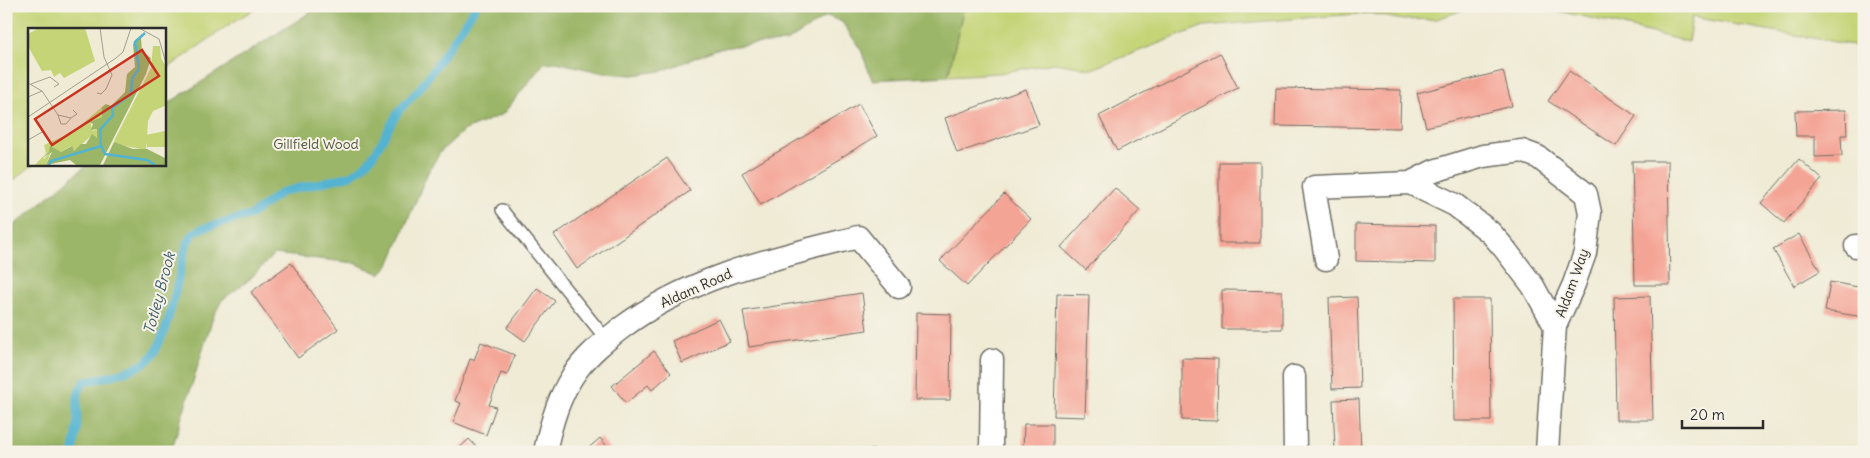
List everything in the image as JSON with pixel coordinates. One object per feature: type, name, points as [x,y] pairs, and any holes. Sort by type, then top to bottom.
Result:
[{"type":"street","name":"Aldam Way","points":[[1326,259],[1314,187],[1410,183],[1434,171],[1484,156],[1522,151],[1538,157],[1586,194],[1590,213],[1585,253],[1568,299],[1555,326],[1547,452]]},
{"type":"street","name":"Aldam Way","points":[[1410,183],[1455,204],[1490,232],[1533,286],[1555,326]]},
{"type":"street","name":"Aldam Road","points":[[546,452],[548,434],[562,398],[571,378],[584,360],[606,339],[640,314],[674,295],[713,278],[756,263],[858,237],[899,287]]},
{"type":"street","points":[[991,452],[992,360]]},
{"type":"street","points":[[1294,377],[1295,452]]},
{"type":"lane","points":[[502,210],[606,339]]},
{"type":"green space","points":[[6,6],[259,6],[227,26],[165,70],[165,28],[28,28],[28,165],[33,165],[6,186]]},
{"type":"green space","name":"Gillfield Wood","points":[[320,6],[964,6],[948,76],[872,80],[861,50],[842,22],[827,16],[786,42],[749,44],[717,49],[662,71],[633,75],[604,73],[556,62],[544,63],[503,114],[463,131],[441,151],[428,172],[389,265],[380,274],[355,263],[274,254],[249,280],[222,300],[213,317],[171,452],[8,452],[12,440],[6,398],[6,232],[87,165],[165,165],[165,105]]},
{"type":"green space","points":[[964,6],[1474,6],[1437,19],[1403,20],[1369,13],[1204,26],[1092,69],[1054,63],[999,73],[948,76]]},
{"type":"green space","points":[[1536,6],[1864,6],[1864,47],[1692,17],[1688,42]]},
{"type":"building","points":[[1220,53],[1238,88],[1117,151],[1099,116]]},
{"type":"building","points":[[1503,71],[1512,106],[1426,127],[1417,93]]},
{"type":"building","points":[[1569,71],[1636,116],[1616,146],[1548,101]]},
{"type":"building","points":[[1276,88],[1401,90],[1400,128],[1275,126]]},
{"type":"building","points":[[1026,89],[1039,125],[957,153],[945,118]]},
{"type":"building","points":[[859,104],[877,136],[761,205],[742,173]]},
{"type":"building","points":[[1846,110],[1847,135],[1841,135],[1842,156],[1815,157],[1815,136],[1796,136],[1795,111]]},
{"type":"building","points":[[667,158],[690,191],[577,269],[554,235]]},
{"type":"building","points":[[1799,159],[1822,179],[1784,223],[1761,203]]},
{"type":"building","points":[[1632,161],[1668,161],[1670,285],[1635,285]]},
{"type":"building","points":[[1219,162],[1260,162],[1260,243],[1219,243]]},
{"type":"building","points":[[1115,188],[1140,210],[1086,270],[1061,247]]},
{"type":"building","points":[[1004,194],[1031,219],[967,286],[940,261]]},
{"type":"building","points":[[1356,224],[1435,226],[1435,263],[1356,261]]},
{"type":"building","points":[[1799,234],[1820,271],[1794,286],[1773,249]]},
{"type":"building","points":[[291,263],[338,329],[298,358],[251,292]]},
{"type":"building","points":[[1830,282],[1864,288],[1864,317],[1825,311]]},
{"type":"building","points":[[537,288],[555,301],[525,341],[507,328]]},
{"type":"building","points":[[1222,290],[1282,291],[1282,329],[1222,329]]},
{"type":"building","points":[[862,293],[867,330],[749,347],[743,311]]},
{"type":"building","points":[[1057,294],[1089,295],[1085,417],[1054,416]]},
{"type":"building","points":[[1650,296],[1653,420],[1616,420],[1614,297]]},
{"type":"building","points":[[1357,297],[1360,388],[1332,389],[1329,298]]},
{"type":"building","points":[[1453,299],[1490,299],[1491,421],[1454,421]]},
{"type":"building","points":[[916,313],[951,314],[950,400],[915,400]]},
{"type":"building","points":[[719,319],[730,341],[682,363],[672,341]]},
{"type":"building","points":[[481,342],[515,355],[507,375],[501,373],[489,405],[496,407],[486,435],[453,422],[461,403],[455,401],[470,359],[474,360]]},
{"type":"building","points":[[654,351],[671,373],[652,390],[648,385],[626,403],[612,386]]},
{"type":"building","points":[[1182,358],[1218,359],[1217,421],[1182,420]]},
{"type":"building","points":[[1359,399],[1361,452],[1335,452],[1333,400]]},
{"type":"building","points":[[1024,424],[1053,424],[1053,452],[1023,452]]},
{"type":"building","points":[[600,438],[612,452],[584,452]]},
{"type":"building","points":[[469,439],[481,452],[455,452]]},
{"type":"building","points":[[928,449],[928,452],[785,452],[785,450]]},
{"type":"waterway","name":"Totley Brook","points":[[73,452],[77,428],[77,398],[81,387],[84,382],[141,365],[153,354],[166,327],[188,241],[195,232],[203,228],[251,215],[282,192],[349,176],[358,171],[378,148],[399,111],[429,76],[476,6]]}]
